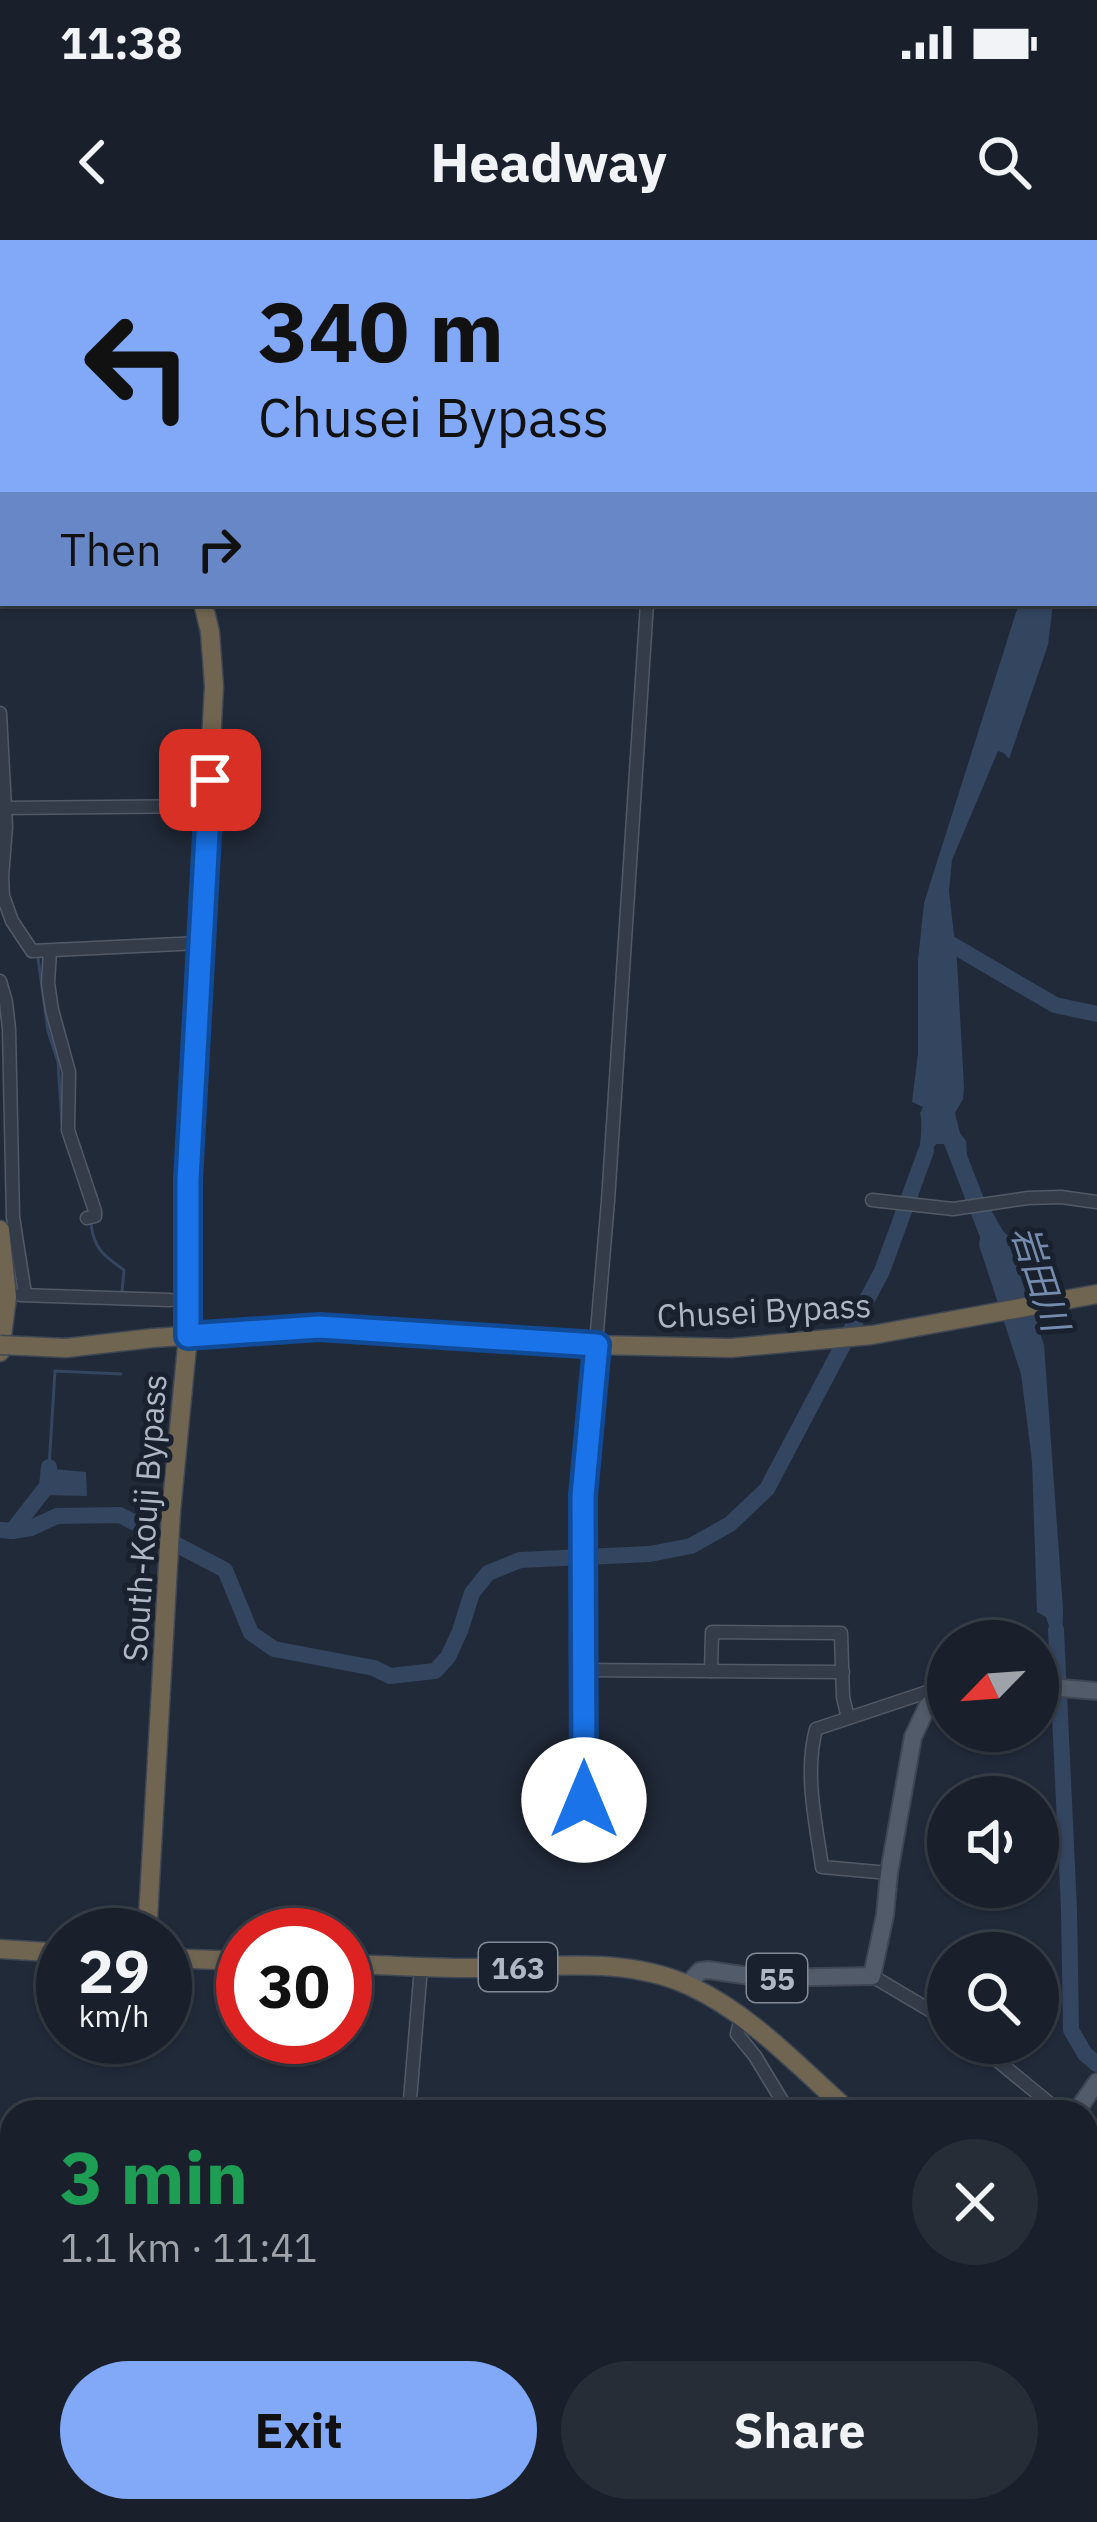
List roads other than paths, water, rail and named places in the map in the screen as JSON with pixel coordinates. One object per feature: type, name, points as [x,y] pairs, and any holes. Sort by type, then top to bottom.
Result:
[{"type":"highway","name":"South-Kouji Bypass","points":[[149,1908],[171,1512],[188,1336],[188,1180],[214,686],[204,606]]},
{"type":"highway","points":[[0,1230],[16,1296],[0,1348]]},
{"type":"highway","name":"Chusei Bypass","points":[[0,1348],[66,1348],[319,1327],[597,1345],[731,1348],[872,1335],[1088,1296]]},
{"type":"highway","points":[[0,1949],[36,1951]]},
{"type":"highway","name":"163","points":[[372,1965],[601,1966],[688,1984],[741,2018],[836,2100]]},
{"type":"main road","points":[[1059,1687],[1097,1691]]},
{"type":"main road","points":[[872,1976],[913,1737],[927,1708]]},
{"type":"main road","name":"55","points":[[688,1984],[708,1970],[764,1978],[872,1976]]},
{"type":"street","points":[[584,1822],[583,1496],[647,606]]},
{"type":"street","points":[[0,713],[7,827],[2,877],[5,904],[32,951],[200,944]]},
{"type":"street","points":[[5,808],[208,806]]},
{"type":"street","points":[[50,952],[52,1010],[69,1072],[68,1130],[91,1217]]},
{"type":"street","points":[[0,981],[9,1029],[16,1296],[170,1300]]},
{"type":"street","points":[[872,1200],[927,1208],[1028,1198],[1097,1202]]},
{"type":"street","points":[[711,1671],[712,1632],[842,1634],[848,1718]]},
{"type":"street","points":[[584,1670],[842,1672]]},
{"type":"street","points":[[889,1873],[822,1868],[814,1820],[812,1744],[816,1730],[927,1692]]},
{"type":"street","points":[[410,2100],[422,1966]]},
{"type":"street","points":[[872,1976],[927,2006]]},
{"type":"street","points":[[741,2018],[737,2034],[782,2100]]},
{"type":"street","points":[[1002,2064],[1045,2100]]},
{"type":"water","points":[[1018,606],[1053,606],[1048,645],[1009,759],[998,751],[952,860],[949,891],[964,1087],[955,1113],[983,1196],[1003,1231],[1027,1254],[1044,1345],[1063,1609],[1062,1665],[1059,1620],[1047,1620],[1037,1612],[1032,1461],[1021,1374],[980,1237],[944,1144],[936,1144],[914,1177],[923,1107],[912,1102],[918,1053],[918,960],[924,903]]},
{"type":"water","points":[[43,1468],[86,1472],[87,1496],[44,1495],[37,1507],[31,1502],[43,1481]]},
{"type":"waterway","points":[[949,943],[1055,1005],[1097,1014]]},
{"type":"waterway","points":[[38,958],[48,1031],[58,1062],[62,1123]]},
{"type":"waterway","points":[[63,1133],[69,1152]]},
{"type":"waterway","points":[[12,1531],[57,1516],[120,1515],[225,1570],[251,1633],[274,1649],[374,1668],[390,1676],[435,1671],[448,1657],[472,1593],[488,1573],[520,1560],[650,1554],[691,1546],[730,1524],[767,1489],[882,1271],[926,1151]]},
{"type":"waterway","points":[[91,1224],[101,1251],[124,1270],[122,1292]]},
{"type":"waterway","points":[[49,1467],[55,1371],[121,1374]]},
{"type":"waterway","points":[[0,1530],[12,1531],[47,1486],[49,1467]]},
{"type":"waterway","name":"岩田川","points":[[1059,1694],[1071,2030],[1097,2064]]}]
